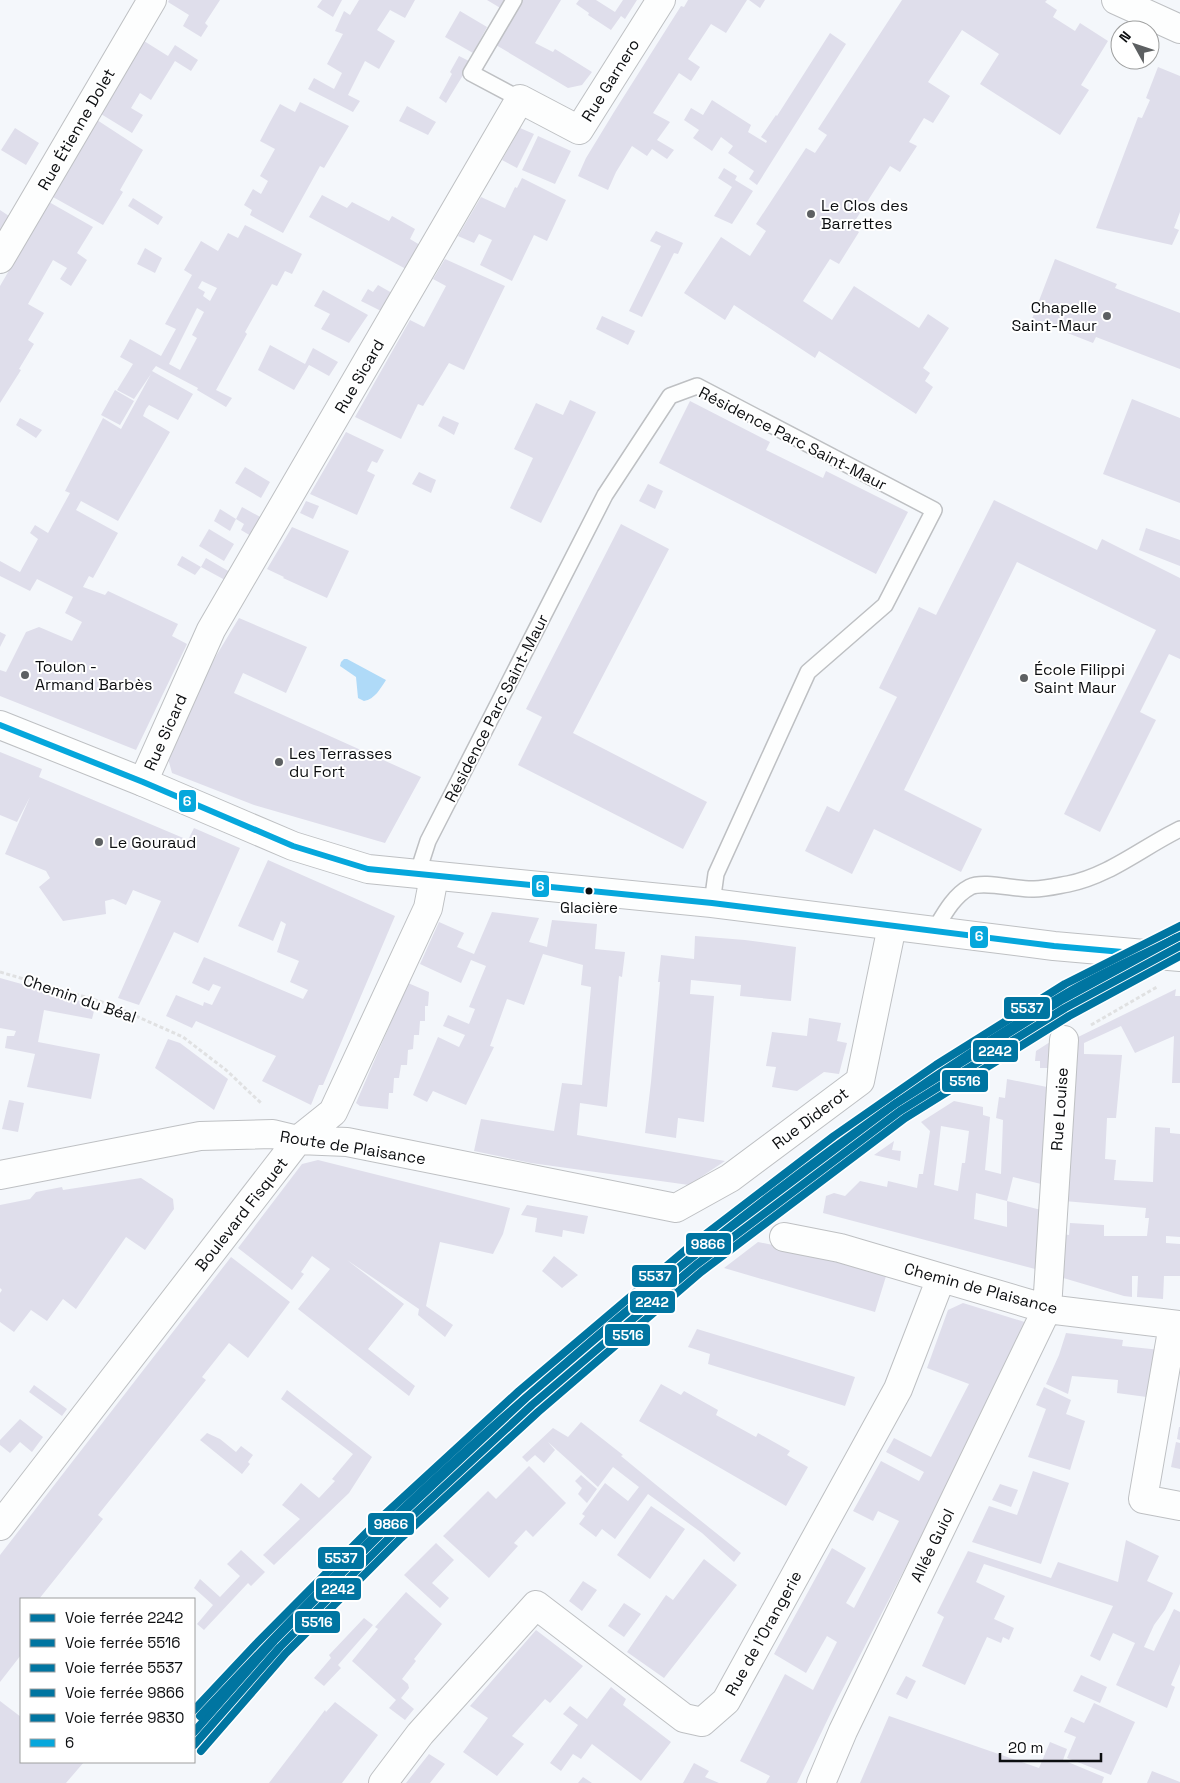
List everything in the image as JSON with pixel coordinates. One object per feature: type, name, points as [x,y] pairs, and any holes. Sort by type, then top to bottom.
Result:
[{"type":"street","name":"Rue Étienne Dolet","points":[[0,259],[152,0]]},
{"type":"street","name":"Rue Garnero","points":[[520,99],[578,130],[661,0]]},
{"type":"street","points":[[1116,0],[1180,29]]},
{"type":"street","name":"Rue Sicard","points":[[143,782],[211,630],[520,99]]},
{"type":"street","points":[[0,725],[143,782],[293,846],[368,869],[712,903],[1054,946],[1180,957]]},
{"type":"street","name":"Boulevard Fisquet","points":[[0,1526],[298,1140],[333,1112],[428,908],[426,876]]},
{"type":"street","name":"Rue Diderot","points":[[676,1208],[730,1178],[860,1081],[892,926]]},
{"type":"street","name":"Rue Louise","points":[[1047,1309],[1064,1040]]},
{"type":"street","name":"Route de Plaisance","points":[[0,1175],[200,1136],[273,1134],[298,1140],[347,1142],[676,1208]]},
{"type":"street","name":"Chemin de Plaisance","points":[[779,1225],[840,1248],[1047,1309],[1176,1325]]},
{"type":"street","name":"Rue de l'Orangerie","points":[[383,1783],[420,1734],[536,1605],[684,1718],[702,1722],[726,1701],[898,1389],[941,1278]]},
{"type":"street","name":"Allée Guiol","points":[[821,1783],[843,1731],[1047,1309]]},
{"type":"street","points":[[1176,1325],[1144,1499],[1180,1506]]},
{"type":"lane","points":[[514,0],[471,73],[520,99]]},
{"type":"lane","name":"Résidence Parc Saint-Maur","points":[[426,876],[428,841],[605,496],[670,396],[697,386],[934,510],[885,605],[808,672],[716,874],[712,903]]},
{"type":"lane","points":[[934,931],[956,898],[969,888],[985,884],[1018,889],[1035,889],[1069,884],[1087,879],[1113,867],[1180,828]]},
{"type":"path","name":"Chemin du Béal","points":[[0,972],[109,1004],[183,1037],[226,1070],[298,1140]]},
{"type":"path","points":[[1064,1040],[1164,983]]},
{"type":"path","points":[[752,1196],[779,1225]]},
{"type":"water","points":[[344,659],[386,680],[377,693],[368,700],[364,701],[358,698],[356,677],[340,666]]},
{"type":"building","points":[[169,0],[220,0],[205,23],[208,26],[201,37],[183,26],[189,15],[168,2]]},
{"type":"building","points":[[322,0],[342,0],[333,17],[317,7]]},
{"type":"building","points":[[359,0],[415,0],[405,18],[390,10],[377,30],[395,41],[379,69],[365,61],[348,95],[360,101],[353,112],[308,89],[314,78],[334,89],[342,73],[327,64],[343,34],[335,31],[344,11],[350,15]]},
{"type":"building","points":[[487,0],[507,0],[502,9]]},
{"type":"building","points":[[523,0],[561,0],[535,43],[553,52],[555,49],[592,72],[582,85],[568,88],[496,45]]},
{"type":"building","points":[[579,0],[596,0],[615,12],[623,0],[637,0],[625,19],[621,16],[611,30],[588,15],[589,13],[576,4]]},
{"type":"building","points":[[688,0],[747,0],[726,33],[711,24],[688,59],[700,67],[691,81],[679,73],[653,113],[670,122],[657,140],[674,150],[667,159],[652,149],[647,156],[632,146],[616,172],[608,190],[578,176],[586,158],[614,112],[681,6],[684,7]]},
{"type":"building","points":[[749,0],[765,0],[760,8]]},
{"type":"building","name":"Le Clos des Barrettes","points":[[902,0],[1047,0],[1045,2],[1057,10],[1053,17],[1075,31],[1080,23],[1108,41],[1081,85],[1089,90],[1060,135],[980,84],[999,54],[962,30],[928,82],[950,96],[933,123],[924,118],[909,142],[917,146],[900,172],[890,166],[851,227],[859,232],[839,264],[830,259],[803,301],[832,320],[854,286],[919,328],[928,314],[949,328],[923,368],[930,373],[925,381],[933,387],[916,414],[819,351],[815,358],[734,305],[725,320],[684,293],[721,237],[750,256],[766,231],[756,224],[806,148],[815,153],[827,135],[818,129]]},
{"type":"building","points":[[460,11],[487,27],[473,53],[445,37]]},
{"type":"building","points":[[830,33],[846,44],[757,185],[749,179],[754,171],[728,153],[733,146],[721,137],[712,151],[693,138],[699,130],[684,120],[691,108],[703,115],[712,100],[751,125],[748,132],[766,143],[767,141],[761,137],[777,116]]},
{"type":"building","points":[[144,41],[168,56],[175,45],[198,60],[191,71],[175,61],[151,100],[140,93],[131,108],[143,115],[132,133],[101,114]]},
{"type":"building","points":[[459,56],[471,62],[446,103],[439,98]]},
{"type":"building","points":[[1160,68],[1180,76],[1180,212],[1174,228],[1179,230],[1172,245],[1096,228],[1138,117],[1142,118],[1150,100],[1146,98],[1157,70],[1160,70]]},
{"type":"building","points":[[300,102],[349,126],[324,168],[320,166],[283,233],[250,215],[252,210],[244,205],[253,189],[261,194],[268,181],[260,176],[275,149],[260,141],[270,122],[280,104],[295,112]]},
{"type":"building","points":[[407,106],[436,122],[428,135],[399,121]]},
{"type":"building","points":[[97,120],[143,150],[120,190],[123,192],[103,225],[53,197]]},
{"type":"building","points":[[15,128],[39,143],[26,165],[1,150]]},
{"type":"building","points":[[520,128],[534,134],[517,168],[502,160]]},
{"type":"building","points":[[538,136],[571,151],[555,184],[522,170]]},
{"type":"building","points":[[724,168],[737,176],[735,180],[753,191],[732,224],[714,216],[732,187],[718,178]]},
{"type":"building","points":[[522,178],[566,200],[547,241],[534,235],[512,281],[480,265],[492,240],[479,234],[474,243],[458,236],[481,197],[505,208],[515,187],[517,188]]},
{"type":"building","points":[[322,195],[347,208],[352,202],[389,221],[392,216],[415,229],[410,239],[420,245],[406,269],[309,217]]},
{"type":"building","points":[[133,198],[163,217],[158,225],[128,206]]},
{"type":"building","points":[[49,202],[93,227],[77,253],[87,260],[71,286],[60,279],[67,268],[53,260],[28,304],[44,313],[28,340],[34,344],[19,369],[21,370],[0,403],[0,286]]},
{"type":"building","points":[[0,210],[9,216],[0,231]]},
{"type":"building","points":[[245,225],[302,254],[292,274],[285,271],[277,286],[272,284],[216,390],[232,398],[226,407],[197,390],[198,388],[156,366],[152,371],[193,394],[178,420],[149,405],[146,409],[143,416],[170,432],[118,521],[81,501],[76,510],[118,533],[93,578],[89,576],[83,587],[105,595],[108,591],[178,624],[172,636],[187,644],[136,750],[0,696],[0,670],[6,672],[26,632],[39,627],[72,641],[82,622],[65,613],[73,597],[37,579],[30,591],[0,576],[0,561],[20,572],[38,539],[30,533],[35,525],[48,533],[70,493],[65,491],[103,418],[121,429],[151,374],[134,399],[117,390],[133,364],[120,357],[130,339],[161,356],[176,329],[165,324],[192,275],[184,270],[201,241],[218,251],[228,233],[238,238]],"holes":[[[202,281],[217,288],[210,301],[203,296],[205,292],[198,288]],[[197,308],[204,312],[192,335],[197,338],[180,370],[169,364]]]},
{"type":"building","points":[[656,231],[683,243],[678,254],[674,253],[642,317],[629,311],[661,246],[650,241]]},
{"type":"building","points":[[145,248],[162,258],[155,273],[137,264]]},
{"type":"building","points":[[445,259],[505,286],[464,370],[449,363],[423,406],[418,404],[401,439],[355,417],[410,320],[424,327],[446,286],[433,279]]},
{"type":"building","name":"Chapelle Saint-Maur","points":[[1055,259],[1117,284],[1115,288],[1180,313],[1180,369],[1096,337],[1093,343],[1032,319]]},
{"type":"building","points":[[378,285],[392,293],[381,311],[361,301],[368,289],[373,292]]},
{"type":"building","points":[[323,290],[368,315],[349,343],[321,329],[330,314],[314,306]]},
{"type":"building","points":[[602,316],[635,331],[628,345],[596,329]]},
{"type":"building","points":[[270,345],[305,364],[313,348],[338,362],[329,376],[309,365],[294,390],[258,370]]},
{"type":"building","points":[[115,390],[134,401],[120,425],[101,415]]},
{"type":"building","points":[[1132,399],[1180,418],[1180,503],[1103,474]]},
{"type":"building","points":[[570,400],[596,412],[541,523],[510,508],[533,458],[514,449],[536,403],[563,415]]},
{"type":"building","points":[[690,401],[770,442],[766,450],[823,478],[826,471],[908,512],[876,574],[659,463]]},
{"type":"building","points":[[443,416],[459,423],[454,435],[438,426]]},
{"type":"building","points":[[20,418],[42,430],[36,438],[16,425]]},
{"type":"building","points":[[346,432],[384,450],[377,463],[372,461],[367,471],[375,475],[357,515],[310,494]]},
{"type":"building","points":[[245,467],[270,482],[261,498],[235,483]]},
{"type":"building","points":[[419,472],[436,480],[431,493],[412,484]]},
{"type":"building","points":[[648,484],[663,491],[655,509],[639,501]]},
{"type":"building","points":[[994,500],[1097,550],[1102,539],[1180,578],[1180,659],[1169,654],[1140,712],[1156,720],[1100,832],[1064,814],[1156,630],[1017,562],[904,790],[982,829],[961,872],[874,829],[852,874],[805,851],[827,806],[839,812],[897,697],[879,688],[919,607],[936,615]]},
{"type":"building","points":[[306,501],[319,506],[313,519],[300,513]]},
{"type":"building","points":[[242,507],[262,518],[251,536],[241,530],[244,524],[236,519]]},
{"type":"building","points":[[220,509],[236,519],[230,531],[214,521]]},
{"type":"building","points":[[621,524],[669,549],[573,733],[707,802],[683,849],[518,765],[542,717],[526,709]]},
{"type":"building","points":[[292,527],[349,551],[327,598],[267,569]]},
{"type":"building","points":[[1146,528],[1180,540],[1180,566],[1139,550]]},
{"type":"building","points":[[209,529],[234,544],[224,561],[199,546]]},
{"type":"building","points":[[182,556],[201,567],[195,575],[177,565]]},
{"type":"building","points":[[206,558],[230,572],[225,580],[201,567]]},
{"type":"building","name":"Les Terrasses du Fort","points":[[239,618],[307,647],[286,693],[243,673],[234,693],[421,777],[385,843],[254,805],[172,773],[166,751],[216,656]]},
{"type":"building","points":[[0,632],[6,635],[0,647]]},
{"type":"building","points":[[0,752],[42,769],[39,777],[188,840],[194,828],[240,848],[198,943],[174,932],[139,1005],[118,998],[161,901],[133,890],[126,905],[113,899],[105,901],[106,914],[63,921],[39,887],[50,878],[46,871],[5,854],[30,797],[17,822],[0,815]]},
{"type":"building","points":[[268,860],[395,916],[323,1085],[319,1085],[311,1105],[262,1081],[276,1056],[196,1021],[192,1028],[166,1016],[176,995],[203,1006],[204,1002],[212,1005],[221,987],[213,984],[209,991],[192,983],[204,957],[303,999],[308,990],[290,982],[299,961],[277,952],[286,924],[281,921],[273,941],[238,926]]},
{"type":"building","points":[[492,912],[539,918],[529,942],[547,947],[552,920],[597,924],[595,949],[625,952],[622,977],[619,976],[607,1107],[580,1103],[577,1135],[725,1161],[689,1185],[531,1163],[474,1151],[481,1119],[554,1131],[562,1083],[582,1085],[591,987],[581,985],[583,965],[543,954],[524,1005],[507,999],[490,1046],[494,1047],[466,1105],[433,1091],[427,1102],[413,1095],[438,1037],[459,1047],[465,1035],[443,1026],[448,1015],[469,1024],[475,1009],[469,1007],[486,966],[471,960],[461,983],[420,964],[439,922],[464,933],[457,947],[474,954]]},
{"type":"building","points":[[695,936],[796,947],[791,1001],[740,996],[741,985],[691,980],[690,994],[714,996],[704,1122],[678,1118],[676,1138],[645,1133],[661,955],[694,959]]},
{"type":"building","points":[[0,978],[72,998],[95,1007],[92,1019],[44,1010],[38,1042],[100,1054],[91,1099],[27,1087],[35,1054],[5,1048],[7,1036],[14,1036],[16,1031],[0,1028]]},
{"type":"building","points":[[408,983],[429,992],[428,1006],[425,1006],[425,1021],[420,1021],[419,1035],[414,1035],[413,1049],[408,1050],[407,1065],[401,1065],[399,1078],[394,1078],[393,1093],[389,1093],[388,1109],[360,1106],[356,1103]]},
{"type":"building","points":[[1176,989],[1175,996],[1180,996],[1180,1083],[1172,1083],[1174,1036],[1135,1053],[1121,1026],[1084,1043],[1084,1054],[1122,1055],[1116,1118],[1107,1118],[1105,1159],[1116,1160],[1114,1180],[1153,1182],[1155,1127],[1170,1128],[1170,1133],[1180,1134],[1180,1237],[1166,1236],[1166,1243],[1180,1244],[1180,1276],[1164,1276],[1163,1299],[1137,1297],[1138,1276],[1132,1276],[1132,1297],[1124,1296],[1060,1277],[1062,1234],[1069,1235],[1070,1223],[1104,1225],[1104,1236],[1147,1236],[1149,1218],[1145,1218],[1146,1208],[1064,1201],[1074,1039]]},
{"type":"building","points":[[809,1018],[841,1023],[837,1041],[847,1043],[839,1074],[824,1072],[797,1091],[772,1087],[776,1067],[766,1066],[772,1032],[807,1036]]},
{"type":"building","points":[[168,1039],[180,1043],[228,1079],[214,1110],[155,1068]]},
{"type":"building","points":[[1050,1042],[1049,1068],[1040,1068],[1040,1061],[1035,1061],[1036,1051]]},
{"type":"building","points":[[1007,1079],[1047,1087],[1041,1184],[1013,1177],[1007,1201],[1041,1210],[1039,1270],[823,1213],[826,1196],[834,1193],[845,1196],[860,1181],[887,1187],[888,1181],[917,1188],[919,1174],[923,1174],[930,1131],[921,1122],[954,1101],[983,1107],[983,1115],[990,1117],[985,1170],[1001,1174],[1003,1120],[996,1118],[999,1097],[1005,1098]],"holes":[[[941,1126],[969,1131],[965,1163],[962,1163],[958,1191],[934,1185]],[[976,1193],[1007,1201],[1007,1227],[974,1219]]]},
{"type":"building","points":[[9,1100],[24,1103],[18,1132],[2,1129]]},
{"type":"building","points":[[894,1141],[892,1150],[901,1151],[900,1161],[874,1155]]},
{"type":"building","points":[[318,1160],[510,1208],[503,1234],[493,1254],[440,1242],[426,1306],[453,1325],[445,1337],[418,1315],[419,1309],[347,1260],[404,1304],[368,1349],[415,1386],[409,1396],[298,1309],[330,1269],[312,1256],[301,1272],[304,1274],[292,1290],[238,1248],[302,1164]]},
{"type":"building","points":[[141,1178],[173,1199],[174,1209],[145,1250],[126,1237],[76,1309],[63,1299],[47,1321],[31,1310],[14,1332],[0,1322],[0,1293],[2,1290],[0,1288],[0,1205],[30,1199],[36,1192],[62,1187],[63,1190]]},
{"type":"building","points":[[527,1205],[588,1216],[584,1234],[563,1230],[562,1237],[535,1232],[537,1218],[521,1215]]},
{"type":"building","points":[[758,1242],[798,1250],[887,1273],[875,1312],[724,1268]]},
{"type":"building","points":[[554,1256],[578,1275],[562,1288],[542,1271]]},
{"type":"building","points":[[231,1257],[290,1302],[248,1358],[229,1343],[202,1377],[206,1380],[98,1515],[103,1519],[40,1598],[20,1598],[20,1656],[0,1682],[0,1555]]},
{"type":"building","points":[[963,1303],[1031,1324],[837,1700],[797,1783],[766,1783],[770,1776],[740,1761],[785,1674],[813,1690],[837,1642],[827,1636],[806,1673],[774,1654],[832,1548],[866,1568],[846,1603],[854,1608],[899,1521],[878,1511],[873,1521],[853,1511],[881,1461],[919,1481],[924,1472],[886,1452],[894,1438],[931,1457],[969,1384],[927,1368],[948,1310]]},
{"type":"building","points":[[697,1329],[855,1377],[845,1406],[708,1364],[710,1354],[688,1347]]},
{"type":"building","points":[[1066,1333],[1123,1340],[1122,1346],[1161,1350],[1154,1398],[1117,1393],[1118,1380],[1072,1376],[1068,1394],[1046,1384],[1059,1355]]},
{"type":"building","points":[[661,1384],[681,1395],[684,1391],[718,1410],[716,1415],[756,1437],[758,1433],[790,1451],[787,1455],[808,1467],[786,1506],[639,1421]]},
{"type":"building","points":[[34,1385],[67,1409],[62,1416],[29,1392]]},
{"type":"building","points":[[1044,1387],[1071,1400],[1066,1414],[1085,1421],[1070,1470],[1028,1457],[1046,1409],[1036,1405]]},
{"type":"building","points":[[287,1390],[372,1457],[349,1493],[274,1565],[263,1555],[300,1519],[282,1505],[301,1483],[319,1498],[335,1481],[332,1479],[353,1454],[281,1399]]},
{"type":"building","points":[[20,1419],[43,1437],[32,1452],[20,1442],[10,1453],[0,1445],[0,1440]]},
{"type":"building","points":[[581,1422],[741,1553],[734,1562],[702,1533],[648,1494],[615,1539],[602,1529],[596,1537],[579,1524],[585,1516],[582,1514],[605,1483],[628,1501],[639,1487],[613,1467],[598,1487],[548,1442],[555,1450],[544,1463],[535,1455],[527,1462],[522,1457],[553,1428],[568,1437]]},
{"type":"building","points":[[1180,1427],[1180,1440],[1177,1439]]},
{"type":"building","points":[[207,1433],[220,1439],[236,1452],[241,1446],[253,1455],[248,1462],[250,1464],[242,1474],[200,1440]]},
{"type":"building","points":[[1176,1442],[1180,1443],[1180,1469],[1171,1467]]},
{"type":"building","points":[[529,1466],[566,1503],[533,1537],[526,1530],[514,1543],[518,1546],[489,1578],[443,1536],[488,1491],[496,1499]]},
{"type":"building","points":[[1033,1471],[1069,1483],[1041,1564],[972,1542],[989,1506],[1017,1515]]},
{"type":"building","points":[[581,1475],[597,1489],[587,1503],[578,1494],[582,1488],[575,1481]]},
{"type":"building","points":[[1000,1484],[1018,1490],[1011,1507],[992,1500]]},
{"type":"building","points":[[651,1506],[685,1529],[650,1579],[617,1555]]},
{"type":"building","points":[[1126,1540],[1159,1556],[1147,1581],[1173,1593],[1165,1610],[1154,1625],[1144,1647],[1154,1651],[1174,1609],[1180,1612],[1180,1664],[1171,1685],[1175,1687],[1167,1708],[1116,1685],[1135,1643],[1113,1633],[1100,1661],[1090,1656],[1113,1606],[984,1564],[976,1582],[1005,1596],[994,1619],[1014,1628],[1009,1640],[1003,1637],[1001,1643],[987,1637],[965,1685],[922,1666],[944,1617],[937,1613],[968,1551],[1051,1578],[1058,1562],[1118,1582]]},
{"type":"building","points":[[436,1543],[454,1560],[432,1583],[449,1598],[440,1608],[404,1575]]},
{"type":"building","points":[[241,1550],[265,1572],[251,1586],[248,1583],[204,1630],[197,1624],[213,1605],[194,1588],[200,1579],[220,1597],[240,1576],[227,1564]]},
{"type":"building","points":[[704,1559],[737,1585],[664,1678],[627,1652],[666,1595],[673,1600]]},
{"type":"building","points":[[583,1581],[597,1590],[582,1611],[569,1601]]},
{"type":"building","points":[[406,1592],[442,1624],[414,1659],[416,1661],[402,1679],[408,1684],[409,1688],[401,1698],[414,1709],[405,1720],[389,1708],[396,1700],[352,1661],[378,1629],[375,1627]]},
{"type":"building","points":[[624,1603],[641,1614],[624,1637],[608,1626]]},
{"type":"building","points":[[364,1618],[373,1625],[338,1665],[341,1668],[324,1686],[314,1678],[331,1658],[329,1655]]},
{"type":"building","points":[[536,1630],[583,1666],[550,1703],[545,1699],[512,1736],[524,1744],[497,1776],[463,1752],[488,1718],[470,1706]]},
{"type":"building","points":[[1081,1675],[1107,1687],[1100,1703],[1073,1691]]},
{"type":"building","points":[[906,1676],[916,1681],[907,1699],[896,1694]]},
{"type":"building","points":[[611,1687],[626,1699],[623,1705],[671,1742],[641,1781],[592,1744],[581,1759],[573,1754],[561,1771],[550,1763],[578,1725],[563,1714],[570,1706],[587,1719]]},
{"type":"building","points":[[0,1701],[20,1716],[20,1763],[83,1763],[66,1783],[0,1783]]},
{"type":"building","points":[[335,1702],[378,1735],[342,1783],[269,1783],[325,1710],[326,1712]]},
{"type":"building","points":[[1094,1703],[1135,1722],[1111,1775],[1067,1758],[1076,1737],[1064,1732],[1071,1717],[1084,1723]]},
{"type":"building","points":[[889,1716],[1039,1768],[1050,1742],[1067,1749],[1063,1760],[1104,1777],[1102,1783],[860,1783]]},
{"type":"building","points":[[429,1754],[445,1764],[430,1783],[406,1783]]},
{"type":"building","points":[[694,1763],[709,1771],[705,1777],[719,1783],[683,1783]]},
{"type":"building","points":[[1152,1771],[1180,1782],[1180,1783],[1147,1783]]},
{"type":"building","points":[[583,1777],[592,1783],[578,1783]]},
{"type":"rail line","name":"5537","points":[[195,1709],[256,1644],[384,1515],[519,1391],[689,1247],[834,1136],[936,1065],[1065,984],[1180,926]]},
{"type":"rail line","name":"9830","points":[[200,1716],[318,1593],[445,1469],[617,1319],[725,1231],[835,1147],[949,1067],[1067,993],[1180,936]]},
{"type":"rail line","name":"9866","points":[[195,1731],[274,1641],[389,1526],[526,1398],[690,1258],[895,1104],[1060,1001],[1176,938]]},
{"type":"rail line","name":"2242","points":[[195,1744],[280,1647],[395,1532],[532,1405],[696,1265],[900,1111],[1065,1008],[1180,946]]},
{"type":"rail line","name":"5516","points":[[201,1751],[286,1653],[401,1538],[538,1412],[701,1272],[905,1118],[1069,1016],[1180,956]]},
{"type":"transit line","name":"6","points":[[0,725],[143,782],[293,846],[368,869],[712,903],[1054,946],[1180,957]]},
{"type":"place","name":"Le Clos des Barrettes","points":[[811,214]]},
{"type":"place","name":"Chapelle Saint-Maur","points":[[1107,316]]},
{"type":"place","name":"Toulon - Armand Barbès","points":[[25,675]]},
{"type":"place","name":"École Filippi Saint Maur","points":[[1024,678]]},
{"type":"place","name":"Les Terrasses du Fort","points":[[279,762]]},
{"type":"place","name":"Le Gouraud","points":[[99,842]]},
{"type":"place","name":"Glacière","points":[[589,891]]}]
